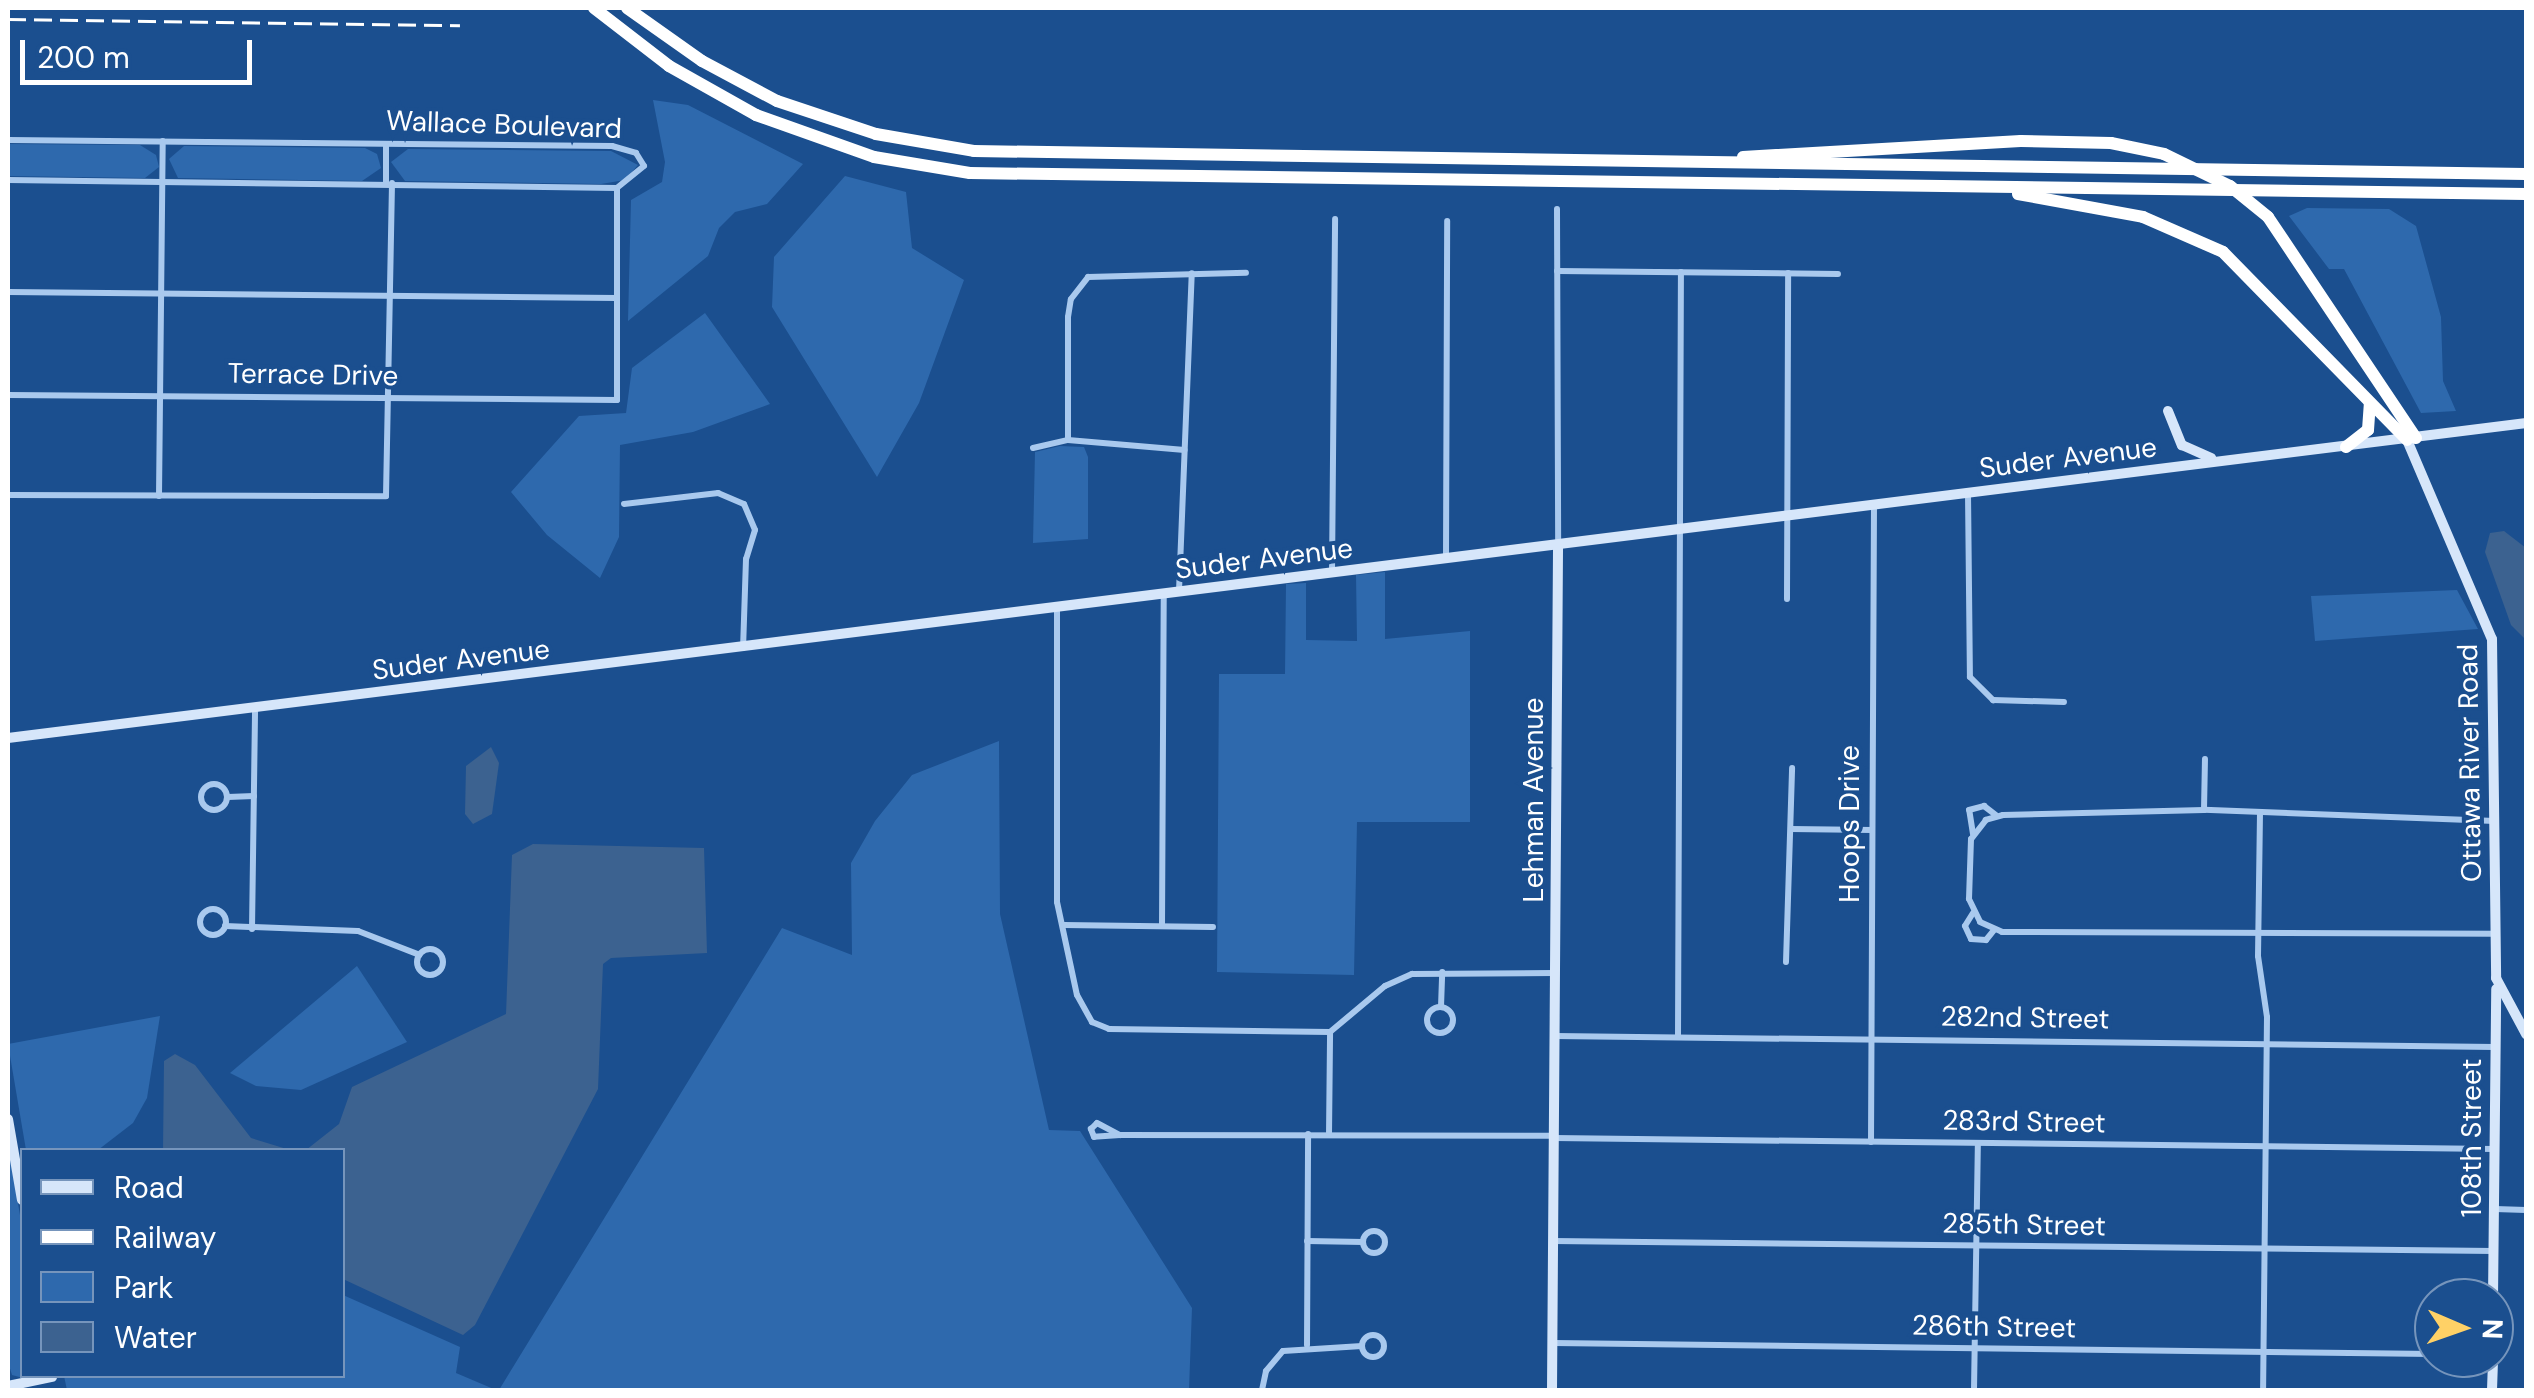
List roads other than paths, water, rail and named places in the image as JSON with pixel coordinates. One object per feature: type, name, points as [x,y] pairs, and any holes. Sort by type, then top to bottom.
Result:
[{"type":"highway","points":[[594,8],[661,60],[731,102],[808,136],[874,157],[970,173],[2526,194]]},
{"type":"highway","points":[[628,8],[702,61],[830,120],[974,151],[2526,174]]},
{"type":"highway","points":[[1660,163],[2021,141],[2111,143],[2164,154],[2230,186],[2268,217],[2412,439]]},
{"type":"highway","points":[[1986,187],[2144,216],[2202,240],[2264,286],[2370,400],[2412,439]]},
{"type":"highway","points":[[2346,448],[2368,430],[2370,400]]},
{"type":"street","name":"Wallace Boulevard","points":[[8,140],[622,147],[644,166],[617,188]]},
{"type":"street","points":[[159,496],[164,141]]},
{"type":"street","points":[[8,495],[386,496],[392,295],[386,144]]},
{"type":"street","points":[[8,180],[617,188],[618,298],[8,292]]},
{"type":"street","name":"Lehman Avenue","points":[[1552,1390],[1558,210]]},
{"type":"street","points":[[1332,574],[1335,219]]},
{"type":"street","points":[[1446,559],[1447,221]]},
{"type":"street","points":[[1558,271],[1838,274]]},
{"type":"street","points":[[1068,440],[1068,317],[1077,287],[1100,272],[1246,272]]},
{"type":"street","points":[[1678,1036],[1681,272]]},
{"type":"street","points":[[1179,593],[1192,273]]},
{"type":"street","points":[[1786,599],[1788,274]]},
{"type":"street","name":"Terrace Drive","points":[[8,395],[618,400],[618,298]]},
{"type":"street","points":[[2168,411],[2187,450],[2226,460]]},
{"type":"street","name":"Suder Avenue","points":[[8,738],[2526,423]]},
{"type":"street","name":"Ottawa River Road","points":[[2412,439],[2492,639],[2496,978],[2504,1013],[2526,1034]]},
{"type":"street","points":[[1033,448],[1068,440],[1185,450]]},
{"type":"street","points":[[624,504],[718,493],[750,511],[754,530],[746,559],[743,648]]},
{"type":"street","points":[[1968,493],[1968,669],[1979,692],[2001,702],[2064,702]]},
{"type":"street","name":"Hoops Drive","points":[[1871,1142],[1874,505]]},
{"type":"street","points":[[1162,926],[1164,595]]},
{"type":"street","points":[[1057,609],[1056,878],[1081,1009],[1109,1028],[1330,1032],[1394,981],[1442,972],[1555,973]]},
{"type":"street","points":[[252,929],[254,708]]},
{"type":"street","points":[[2204,810],[2205,759]]},
{"type":"street","points":[[1786,962],[1792,768]]},
{"type":"street","points":[[228,797],[214,784],[202,799],[214,810],[228,797],[254,796]]},
{"type":"street","points":[[1994,930],[1986,940],[1971,939],[1965,926],[1973,912],[1974,834],[1969,810],[1984,806],[1997,816]]},
{"type":"street","points":[[1974,834],[1980,825],[1997,816],[2204,810],[2496,821]]},
{"type":"street","points":[[2260,813],[2258,933],[2266,1044],[2263,1390]]},
{"type":"street","points":[[1791,829],[1872,830]]},
{"type":"street","points":[[225,926],[216,909],[200,920],[212,935],[225,926],[371,933],[420,954],[440,952],[441,970],[423,973],[420,954]]},
{"type":"street","points":[[1973,912],[1980,922],[1994,930],[2496,934]]},
{"type":"street","points":[[1064,926],[1213,926]]},
{"type":"street","points":[[1440,1007],[1454,1020],[1440,1033],[1428,1020],[1440,1007],[1442,972]]},
{"type":"street","name":"108th Street","points":[[2493,1278],[2495,1046],[2504,1013]]},
{"type":"street","points":[[1329,1134],[1330,1032]]},
{"type":"street","name":"282nd Street","points":[[1555,1036],[2495,1046]]},
{"type":"street","points":[[8,1119],[20,1188]]},
{"type":"street","points":[[1307,1345],[1308,1134]]},
{"type":"street","name":"283rd Street","points":[[1120,1135],[1329,1134],[2494,1149]]},
{"type":"street","points":[[1974,1390],[1978,1143]]},
{"type":"street","points":[[2494,1210],[2526,1210]]},
{"type":"street","points":[[1307,1241],[1363,1242]]},
{"type":"street","name":"285th Street","points":[[1553,1241],[2494,1252]]},
{"type":"street","name":"286th Street","points":[[1553,1343],[2414,1354]]},
{"type":"street","points":[[1262,1390],[1270,1362],[1307,1345],[1362,1346]]},
{"type":"street","points":[[8,1386],[43,1378]]},
{"type":"water","points":[[2504,531],[2526,548],[2526,640],[2511,625],[2485,552],[2490,533]]},
{"type":"water","points":[[491,747],[499,763],[492,814],[473,824],[465,814],[466,766]]},
{"type":"water","points":[[533,844],[704,848],[707,953],[611,958],[603,964],[598,1089],[475,1325],[463,1335],[345,1280],[345,1148],[309,1148],[339,1124],[352,1087],[506,1014],[512,855]]},
{"type":"water","points":[[175,1054],[195,1065],[251,1138],[284,1148],[163,1148],[164,1061]]},
{"type":"railway","points":[[8,19],[460,25]]}]
